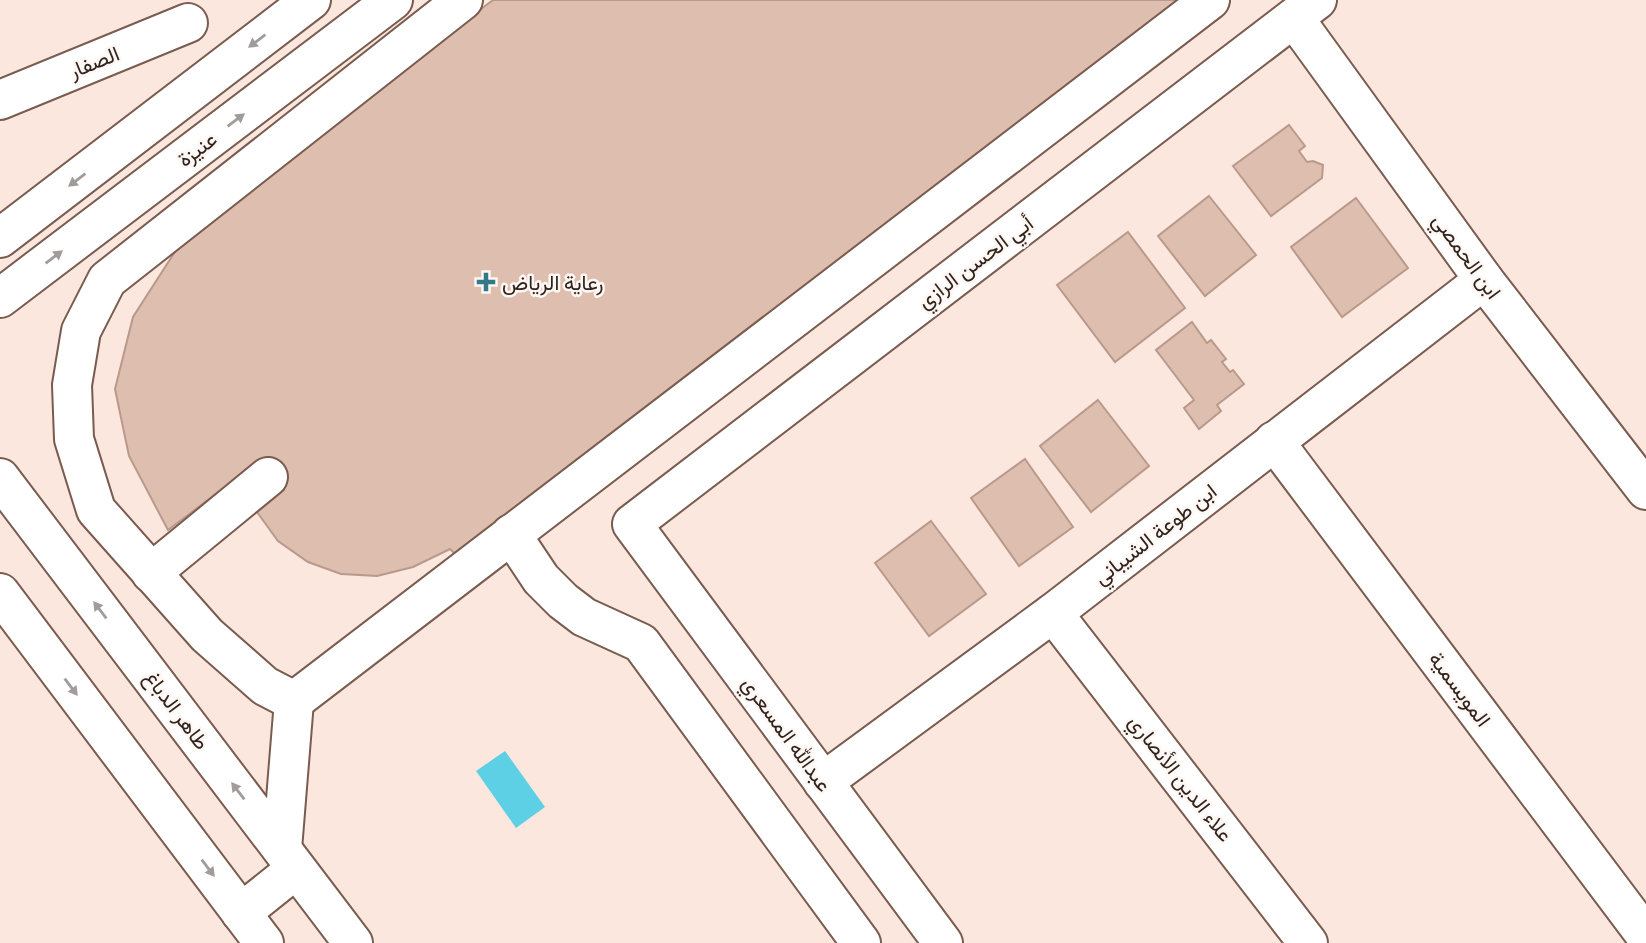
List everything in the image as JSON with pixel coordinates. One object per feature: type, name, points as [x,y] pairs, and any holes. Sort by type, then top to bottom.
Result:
[{"type":"street","points":[[0,238],[312,0]]},
{"type":"street","name":"عنيزة","points":[[0,298],[393,0]]},
{"type":"street","points":[[294,701],[265,686],[207,635],[96,510],[74,439],[72,385],[81,331],[107,280],[463,0]]},
{"type":"street","points":[[294,701],[1210,0]]},
{"type":"street","name":"ابن الحمصي","points":[[1305,9],[1483,280],[1646,489]]},
{"type":"street","name":"أبي الحسن الرازي","points":[[632,524],[1305,9]]},
{"type":"street","name":"الصفار","points":[[0,100],[183,12],[209,78]]},
{"type":"street","name":"ابن طوعة الشيباني","points":[[823,782],[1053,613],[1483,280]]},
{"type":"street","name":"المويسمية","points":[[1274,441],[1646,936]]},
{"type":"street","points":[[151,573],[268,477]]},
{"type":"street","name":"طاهر الدباغ","points":[[0,478],[353,943]]},
{"type":"street","name":"عبدالله المسعري","points":[[632,524],[943,943]]},
{"type":"street","points":[[511,534],[541,579],[563,601],[584,617],[642,643],[861,943]]},
{"type":"street","points":[[0,593],[264,943]]},
{"type":"street","name":"علاء الدين الأنصاري","points":[[1053,613],[1308,943]]},
{"type":"street","points":[[241,913],[289,859],[294,701]]},
{"type":"water","points":[[505,751],[545,807],[516,828],[476,771]]},
{"type":"building","name":"رعاية الرياض","points":[[493,0],[1184,0],[458,557],[450,549],[413,567],[377,576],[341,574],[308,562],[278,541],[257,512],[284,490],[261,460],[168,530],[129,456],[115,389],[133,317],[178,247]]},
{"type":"building","points":[[1289,125],[1305,146],[1299,151],[1307,162],[1323,165],[1322,178],[1271,216],[1233,166]]},
{"type":"building","points":[[1209,196],[1256,255],[1205,296],[1158,236]]},
{"type":"building","points":[[1356,198],[1408,268],[1342,317],[1291,247]]},
{"type":"building","points":[[1128,232],[1185,308],[1115,362],[1057,285]]},
{"type":"building","points":[[1192,322],[1207,343],[1211,340],[1226,359],[1222,362],[1230,372],[1233,370],[1244,384],[1217,405],[1221,411],[1199,429],[1184,408],[1194,400],[1156,350]]},
{"type":"building","points":[[1098,400],[1149,466],[1091,512],[1040,446]]},
{"type":"building","points":[[1025,459],[1073,527],[1019,566],[971,498]]},
{"type":"building","points":[[931,521],[986,594],[929,636],[875,563]]},
{"type":"place","name":"رعاية الرياض","points":[[486,282]]}]
